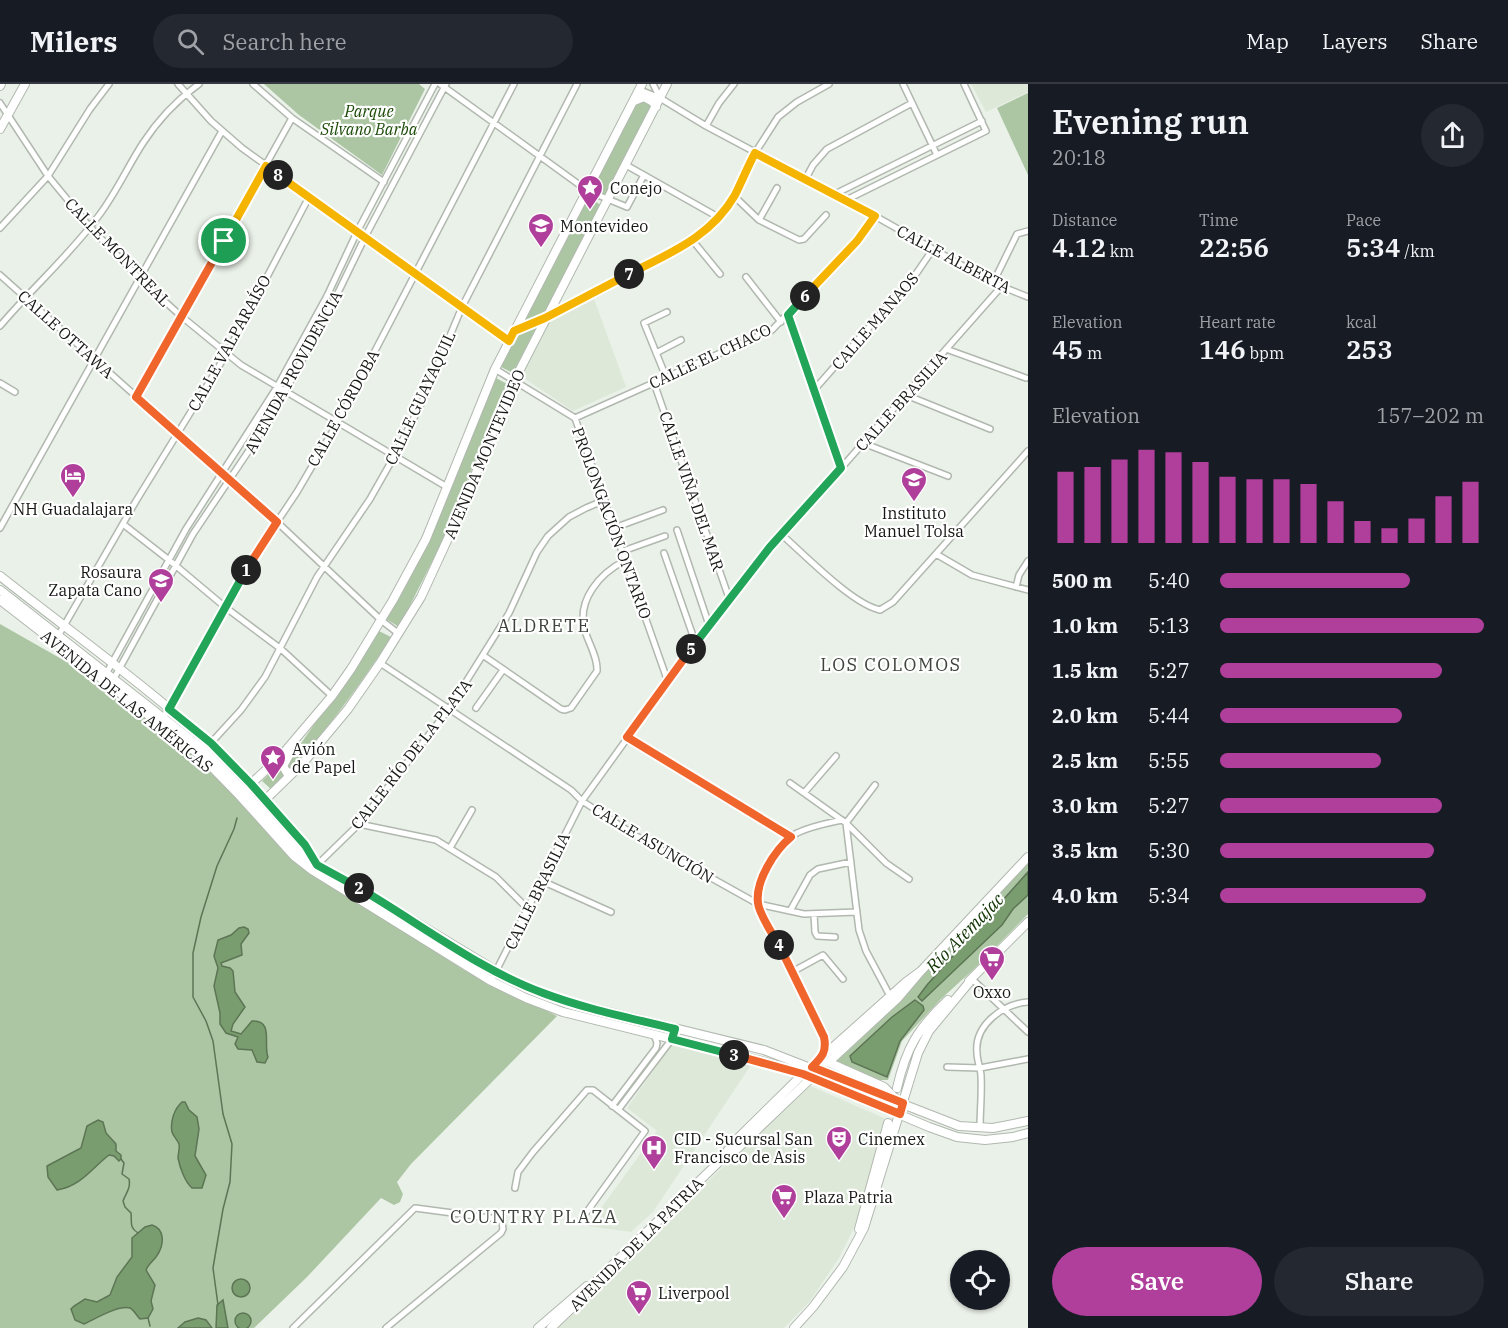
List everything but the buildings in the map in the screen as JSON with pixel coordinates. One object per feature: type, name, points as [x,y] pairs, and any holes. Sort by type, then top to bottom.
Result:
[{"type":"main road","points":[[0,129],[25,84]]},
{"type":"main road","name":"AVENIDA MONTEVIDEO","points":[[265,800],[295,771],[348,709],[421,597],[457,519],[514,381],[667,84]]},
{"type":"main road","name":"AVENIDA MONTEVIDEO","points":[[242,793],[281,756],[332,696],[381,620],[426,539],[495,369],[641,87]]},
{"type":"main road","points":[[634,101],[644,97],[653,102],[656,107]]},
{"type":"main road","name":"AVENIDA DE LAS AMÉRICAS","points":[[0,576],[211,743],[305,845],[317,865]]},
{"type":"main road","name":"AVENIDA DE LAS AMÉRICAS","points":[[0,590],[56,639]]},
{"type":"main road","name":"AVENIDA DE LAS AMÉRICAS","points":[[0,600],[56,639],[202,753],[298,852],[497,971],[541,993],[580,1005],[764,1050],[951,1123],[980,1128],[1000,1128],[1028,1121]]},
{"type":"main road","points":[[295,771],[287,773],[283,766],[302,733]]},
{"type":"main road","name":"AVENIDA DE LAS AMÉRICAS","points":[[242,793],[294,856],[312,870],[499,986],[535,1002],[563,1012],[654,1034],[806,1078],[957,1137],[985,1140],[1028,1133]]},
{"type":"main road","name":"AVENIDA DE LA PATRIA","points":[[550,1328],[721,1160],[738,1148],[806,1078],[812,1067],[827,1058],[898,998],[1028,857]]},
{"type":"main road","points":[[897,1088],[907,1053],[920,1030],[1028,922]]},
{"type":"main road","name":"AVENIDA DE LA PATRIA","points":[[827,1058],[890,996],[921,971]]},
{"type":"main road","points":[[794,1328],[813,1307],[849,1258],[869,1214],[900,1114],[900,1102],[914,1063],[926,1037],[972,979]]},
{"type":"main road","points":[[499,986],[509,982],[519,982]]},
{"type":"main road","points":[[849,1258],[888,1123]]},
{"type":"main road","points":[[538,1328],[575,1295],[598,1279]]},
{"type":"street","points":[[0,228],[48,176],[90,109],[109,84]]},
{"type":"street","points":[[178,84],[222,131],[266,166],[509,341]]},
{"type":"street","points":[[0,326],[90,227],[111,198],[151,131],[186,93],[199,84]]},
{"type":"street","points":[[253,84],[292,118],[384,182]]},
{"type":"street","name":"AVENIDA PROVIDENCIA","points":[[108,679],[112,664],[186,529],[277,387],[327,296],[357,232],[435,84]]},
{"type":"street","name":"CALLE CÓRDOBA","points":[[162,721],[249,564],[338,423],[514,84]]},
{"type":"street","name":"CALLE GUAYAQUIL","points":[[202,753],[254,693],[324,566],[370,499],[395,456],[423,400],[462,307],[577,84]]},
{"type":"street","points":[[653,84],[660,98]]},
{"type":"street","points":[[706,126],[719,103],[734,84]]},
{"type":"street","points":[[514,331],[545,318],[693,241],[718,217],[734,196],[755,153],[778,117],[797,102],[829,84]]},
{"type":"street","points":[[903,84],[937,155]]},
{"type":"street","points":[[844,201],[986,131],[964,84]]},
{"type":"street","points":[[443,85],[539,156],[588,190],[608,200],[627,207],[644,175]]},
{"type":"street","name":"AVENIDA PROVIDENCIA","points":[[108,679],[119,669],[193,534],[270,419],[339,290],[443,85]]},
{"type":"street","name":"CALLE ALBERTA","points":[[641,87],[706,126],[875,216],[993,283],[1028,297]]},
{"type":"street","name":"CALLE MONTREAL","points":[[0,103],[48,176],[90,227],[140,279],[181,316],[241,365],[447,487]]},
{"type":"street","points":[[805,180],[816,160],[827,149],[912,103]]},
{"type":"street","points":[[136,397],[292,118]]},
{"type":"street","points":[[833,195],[982,121]]},
{"type":"street","points":[[0,528],[222,131]]},
{"type":"street","points":[[626,165],[718,217]]},
{"type":"street","points":[[759,220],[777,189]]},
{"type":"street","name":"CALLE VALPARAÍSO","points":[[56,639],[227,353],[309,196]]},
{"type":"street","points":[[734,196],[759,220],[801,240],[826,215]]},
{"type":"street","name":"CALLE EL CHACO","points":[[575,418],[767,333],[788,315],[857,241],[875,216]]},
{"type":"street","points":[[993,283],[1017,234],[1028,231]]},
{"type":"street","points":[[693,241],[720,274]]},
{"type":"street","name":"CALLE MANAOS","points":[[814,390],[916,274],[933,249]]},
{"type":"street","name":"CALLE OTTAWA","points":[[0,275],[399,634]]},
{"type":"street","points":[[746,277],[781,322]]},
{"type":"street","name":"CALLE BRASILIA","points":[[491,981],[582,801],[694,645],[770,547],[1001,287]]},
{"type":"street","points":[[666,377],[644,323],[667,312]]},
{"type":"street","points":[[788,315],[841,468]]},
{"type":"street","points":[[656,353],[681,340]]},
{"type":"street","points":[[946,349],[1026,378]]},
{"type":"street","name":"PROLONGACIÓN ONTARIO","points":[[495,369],[575,418],[668,682]]},
{"type":"street","points":[[0,383],[15,392]]},
{"type":"street","name":"CALLE VIÑA DEL MAR","points":[[654,383],[729,598]]},
{"type":"street","points":[[906,394],[990,429]]},
{"type":"street","points":[[863,443],[948,476]]},
{"type":"street","points":[[782,535],[839,585],[880,610],[893,602],[1028,451]]},
{"type":"street","name":"CALLE RÍO DE LA PLATA","points":[[317,865],[359,824],[449,710],[484,656],[514,603],[537,552],[548,536],[569,517],[605,501]]},
{"type":"street","points":[[614,528],[663,510]]},
{"type":"street","points":[[123,524],[170,560],[225,608],[280,649],[332,696]]},
{"type":"street","points":[[677,530],[709,625]]},
{"type":"street","points":[[623,551],[665,536]]},
{"type":"street","points":[[664,553],[692,633],[694,645]]},
{"type":"street","points":[[936,554],[972,575],[1028,590]]},
{"type":"street","points":[[484,656],[561,709],[571,708],[597,671],[584,628],[586,602],[602,575],[626,560]]},
{"type":"street","points":[[1016,587],[1019,575],[1028,561]]},
{"type":"street","name":"CALLE ASUNCIÓN","points":[[380,663],[638,837],[758,904],[814,914],[857,912]]},
{"type":"street","points":[[476,708],[504,669]]},
{"type":"street","points":[[627,737],[791,837]]},
{"type":"street","points":[[804,793],[836,756]]},
{"type":"street","points":[[790,783],[844,821],[886,863],[909,879]]},
{"type":"street","points":[[827,1058],[822,1029],[758,904],[760,888],[776,852],[791,837],[812,828],[844,821],[875,784]]},
{"type":"street","points":[[450,848],[471,810]]},
{"type":"street","points":[[844,821],[859,930],[866,951],[890,996]]},
{"type":"street","points":[[359,824],[436,840],[496,877],[528,909]]},
{"type":"street","points":[[790,911],[810,875],[818,869],[851,862]]},
{"type":"street","points":[[542,881],[611,912]]},
{"type":"street","points":[[814,914],[817,936],[835,937]]},
{"type":"street","points":[[792,972],[823,955],[843,979]]},
{"type":"street","points":[[972,979],[1028,1032]]},
{"type":"street","points":[[980,1128],[980,1068],[976,1053],[981,1035],[986,1025],[1003,1008],[1028,1002]]},
{"type":"street","points":[[618,1110],[672,1039],[675,1029]]},
{"type":"street","points":[[612,1106],[656,1048],[654,1034]]},
{"type":"street","points":[[947,1067],[980,1068],[1028,1059]]},
{"type":"street","points":[[635,1076],[641,1081]]},
{"type":"street","points":[[515,1188],[518,1172],[533,1152],[587,1090],[593,1090],[643,1129],[644,1134],[580,1220]]},
{"type":"street","points":[[293,1328],[415,1208],[502,1221],[501,1233],[386,1328]]},
{"type":"shaded area","points":[[971,84],[1028,84],[1028,92],[986,112]]},
{"type":"shaded area","points":[[593,296],[626,387],[573,411],[521,376],[550,319]]},
{"type":"shaded area","points":[[1028,872],[1028,895],[1013,909],[1002,925],[922,1001],[918,997],[927,985]]},
{"type":"shaded area","points":[[244,927],[249,933],[241,944],[242,955],[221,963],[222,966],[233,971],[235,992],[245,1007],[231,1031],[241,1034],[252,1021],[263,1024],[268,1057],[265,1063],[257,1062],[252,1050],[238,1049],[235,1044],[238,1037],[226,1033],[220,1024],[214,986],[218,968],[214,956],[218,940]]},
{"type":"shaded area","points":[[915,1000],[923,1006],[924,1010],[900,1041],[887,1077],[852,1062],[850,1056],[892,1017]]},
{"type":"shaded area","name":"CID - Sucursal San Francisco de Asis","points":[[672,1044],[753,1062],[653,1212],[631,1232],[588,1226],[657,1131],[627,1108]]},
{"type":"shaded area","name":"Plaza Patria","points":[[808,1085],[886,1119],[853,1230],[839,1258],[810,1301],[784,1328],[552,1328],[701,1188]]},
{"type":"shaded area","points":[[182,1102],[185,1102],[189,1110],[197,1117],[199,1129],[195,1156],[206,1175],[202,1188],[192,1188],[189,1185],[178,1158],[179,1144],[173,1133],[172,1124],[173,1116]]},
{"type":"shaded area","points":[[98,1120],[103,1122],[106,1133],[116,1144],[116,1151],[121,1155],[121,1159],[119,1161],[109,1155],[79,1181],[57,1190],[48,1177],[47,1166],[81,1148],[87,1126]]},
{"type":"shaded area","points":[[152,1225],[161,1233],[162,1241],[158,1254],[146,1270],[155,1285],[151,1301],[153,1309],[148,1318],[140,1319],[130,1308],[125,1308],[113,1310],[84,1324],[75,1320],[71,1309],[74,1306],[85,1299],[97,1302],[110,1295],[117,1277],[132,1257],[132,1238],[145,1227]]},
{"type":"shaded area","points":[[241,1279],[249,1284],[250,1288],[245,1296],[241,1297],[233,1292],[232,1288],[237,1280]]},
{"type":"shaded area","points":[[223,1300],[228,1328],[216,1328],[217,1305]]},
{"type":"shaded area","points":[[240,1313],[246,1313],[251,1321],[249,1327],[240,1329],[235,1324],[235,1318]]},
{"type":"shaded area","points":[[198,1318],[206,1320],[212,1328],[178,1328],[185,1322]]},
{"type":"green space","name":"Parque Silvano Barba","points":[[264,84],[419,84],[425,89],[382,175],[299,115]]},
{"type":"green space","points":[[1028,93],[1028,175],[997,108]]},
{"type":"green space","points":[[643,99],[653,103],[605,195],[593,188],[638,101]]},
{"type":"green space","points":[[589,197],[602,206],[544,314],[522,322]]},
{"type":"green space","points":[[536,328],[513,373],[501,367],[518,334]]},
{"type":"green space","points":[[496,378],[507,384],[440,546],[399,627],[386,619],[430,539]]},
{"type":"green space","points":[[0,624],[72,665],[100,689],[118,700],[180,733],[292,860],[464,970],[557,1016],[411,1164],[397,1182],[403,1194],[400,1202],[394,1205],[381,1198],[307,1277],[254,1328],[0,1328]]},
{"type":"green space","points":[[379,631],[391,637],[344,706],[290,770],[286,765],[320,716],[349,680]]},
{"type":"green space","points":[[284,759],[280,768],[286,775],[271,789],[262,781]]},
{"type":"green space","points":[[1028,862],[1028,914],[941,999],[902,1041],[888,1080],[876,1080],[837,1061],[882,1019]]},
{"type":"waterway","points":[[253,792],[274,818]]},
{"type":"waterway","points":[[218,1305],[213,1268],[230,1182],[232,1144],[223,1114],[213,1041],[206,1021],[193,997],[193,953],[201,917],[217,866],[237,818]]},
{"type":"waterway","points":[[121,1159],[124,1163],[122,1174],[129,1179],[129,1188],[123,1201],[131,1213],[132,1227],[138,1233]]},
{"type":"waterway","points":[[148,1318],[150,1326]]},
{"type":"place","name":"Conejo","points":[[590,211]]},
{"type":"place","name":"Montevideo","points":[[541,249]]},
{"type":"place","name":"NH Guadalajara","points":[[73,499]]},
{"type":"place","name":"Instituto Manuel Tolsa","points":[[914,503]]},
{"type":"place","name":"Rosaura Zapata Cano","points":[[161,604]]},
{"type":"place","name":"Avión de Papel","points":[[273,781]]},
{"type":"place","name":"Oxxo","points":[[992,982]]},
{"type":"place","name":"Cinemex","points":[[839,1162]]},
{"type":"place","name":"CID - Sucursal San Francisco de Asis","points":[[654,1171]]},
{"type":"place","name":"Plaza Patria","points":[[784,1220]]},
{"type":"place","name":"Liverpool","points":[[639,1316]]},
{"type":"district","name":"ALDRETE","points":[[544,626]]},
{"type":"district","name":"LOS COLOMOS","points":[[891,665]]},
{"type":"district","name":"COUNTRY PLAZA","points":[[534,1217]]},
{"type":"route","points":[[755,153],[875,216],[857,241],[788,315],[841,468],[770,547],[709,625],[627,737],[791,837],[776,852],[769,864],[760,888],[758,904],[822,1029],[825,1050],[823,1057],[812,1067],[903,1103],[900,1114],[803,1074],[672,1039],[675,1029],[541,993],[503,975],[317,865],[305,845],[251,784],[211,743],[169,709],[249,564],[277,522],[136,397],[224,241],[266,166],[509,341],[514,331],[545,318],[693,241],[711,226],[734,196],[755,153]]},
{"type":"water label","name":"Río Atemajac","points":[[965,933]]}]
